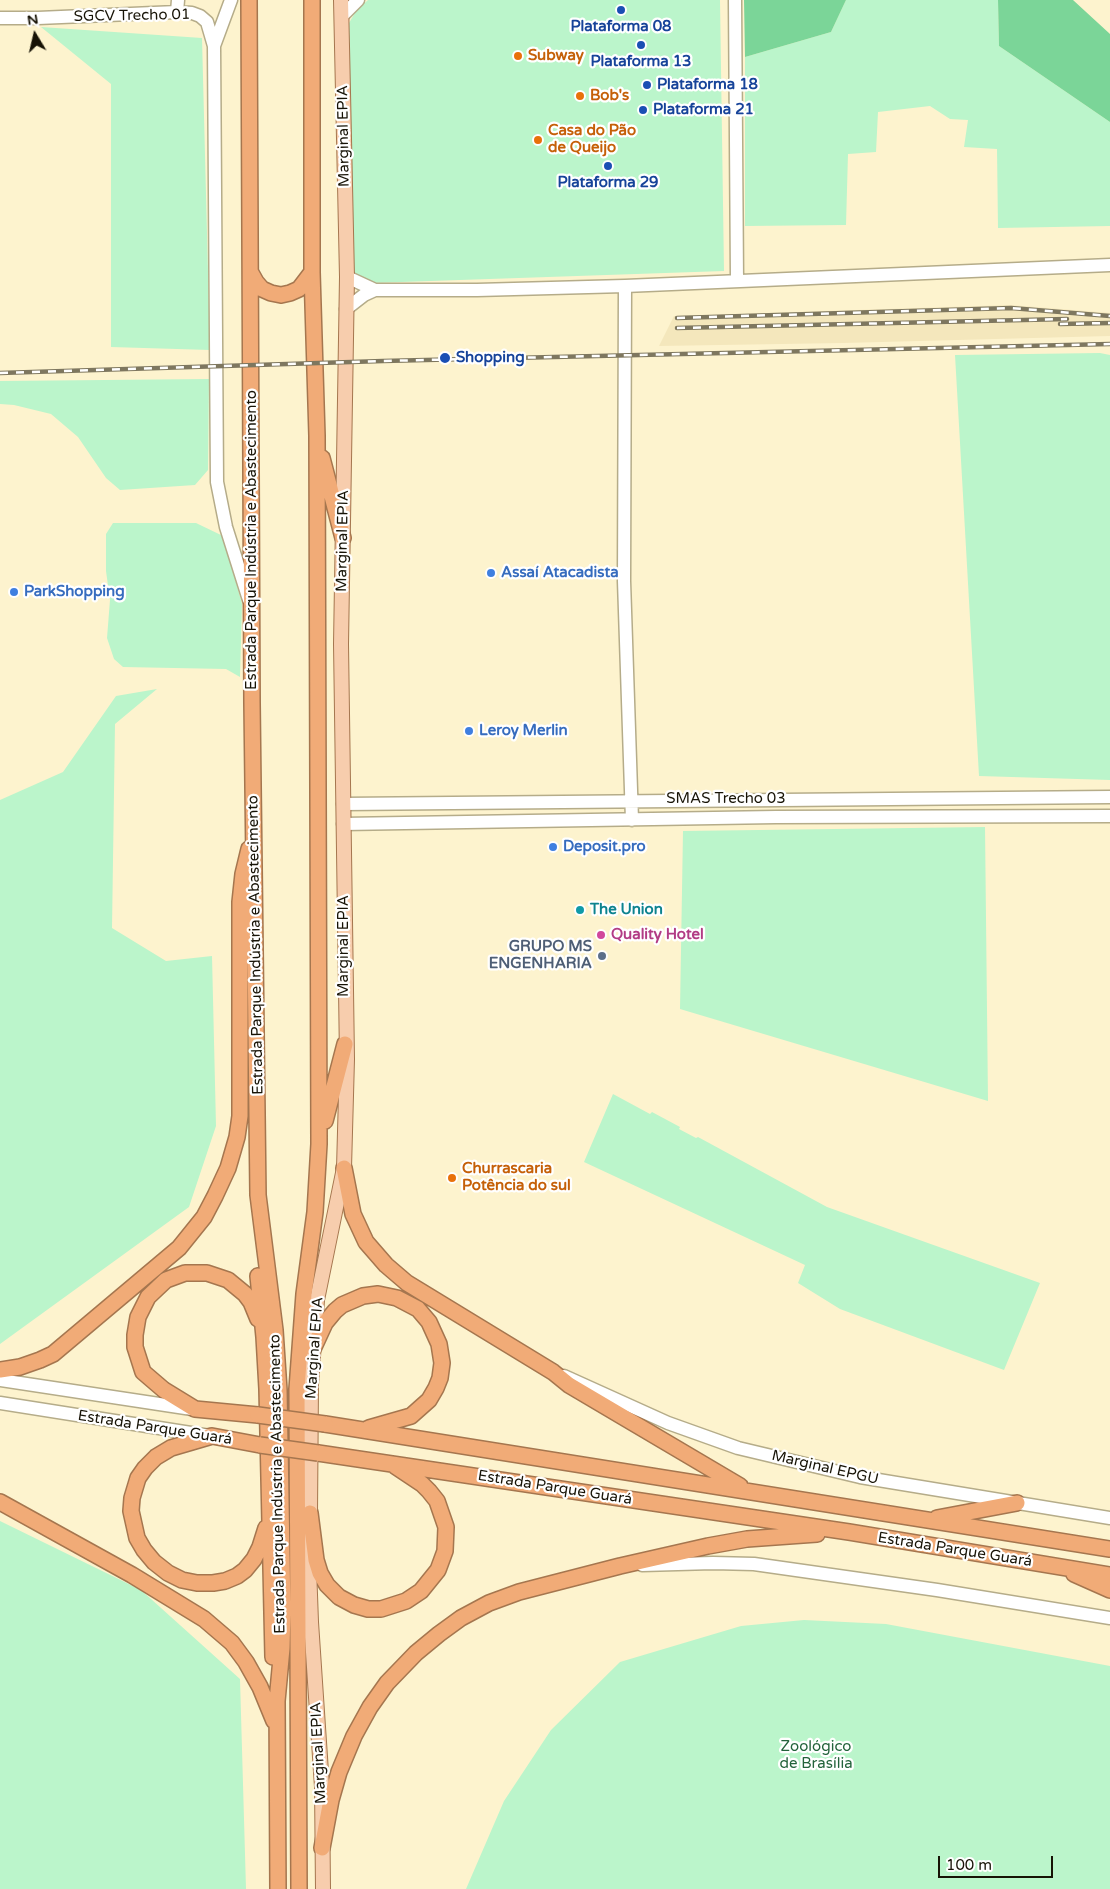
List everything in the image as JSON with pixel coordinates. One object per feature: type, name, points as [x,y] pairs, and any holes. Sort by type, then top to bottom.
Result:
[{"type":"highway","name":"Estrada Parque Indústria e Abastecimento","points":[[249,0],[258,1195],[275,1330],[279,1390],[283,1611],[277,1701],[278,1889]]},
{"type":"highway","name":"Estrada Parque Indústria e Abastecimento","points":[[299,1889],[297,1389],[303,1304],[315,1212],[319,1144],[316,436],[312,272],[312,0]]},
{"type":"highway","points":[[252,273],[262,289],[271,294],[281,295],[299,288],[312,272]]},
{"type":"highway","points":[[316,436],[343,538]]},
{"type":"highway","points":[[0,1370],[20,1367],[52,1354],[179,1248],[204,1217],[219,1189],[228,1168],[237,1137],[240,1116],[240,902],[243,874],[255,829]]},
{"type":"highway","points":[[319,1144],[345,1044]]},
{"type":"highway","points":[[344,1168],[353,1214],[366,1242],[386,1265],[407,1282],[553,1372],[569,1385],[746,1490]]},
{"type":"highway","points":[[258,1195],[255,1206],[254,1226],[264,1337],[270,1510],[272,1648],[277,1701]]},
{"type":"highway","points":[[195,1409],[151,1380],[143,1372],[138,1360],[135,1335],[138,1317],[148,1297],[158,1286],[177,1276],[195,1272],[218,1275],[228,1280],[245,1294],[251,1302],[264,1337]]},
{"type":"highway","points":[[313,1345],[325,1322],[335,1311],[342,1305],[364,1296],[378,1294],[397,1298],[418,1309],[429,1322],[439,1344],[442,1363],[440,1378],[429,1400],[412,1416],[360,1430]]},
{"type":"highway","points":[[303,1304],[313,1345]]},
{"type":"highway","name":"Estrada Parque Guará","points":[[195,1409],[325,1424],[1110,1549]]},
{"type":"highway","points":[[212,1436],[170,1448],[156,1457],[138,1478],[132,1498],[131,1511],[137,1538],[144,1550],[154,1562],[168,1573],[182,1580],[197,1583],[225,1581],[237,1576],[254,1559],[260,1546],[270,1510]]},
{"type":"highway","name":"Estrada Parque Guará","points":[[212,1436],[260,1445],[849,1532],[1110,1575]]},
{"type":"highway","points":[[310,1513],[316,1560],[320,1574],[327,1585],[339,1597],[354,1605],[368,1609],[381,1609],[406,1602],[421,1591],[438,1570],[445,1550],[446,1527],[437,1501],[429,1491],[422,1484],[390,1463]]},
{"type":"highway","points":[[0,1502],[132,1575],[204,1619],[232,1643],[246,1662],[257,1681],[277,1729]]},
{"type":"highway","points":[[926,1520],[1017,1503]]},
{"type":"highway","points":[[322,1848],[336,1781],[354,1736],[370,1708],[387,1683],[416,1653],[462,1618],[489,1604],[519,1592],[708,1546],[747,1539],[849,1532]]},
{"type":"highway","points":[[1059,1567],[1110,1590]]},
{"type":"main road","name":"Marginal EPIA","points":[[323,1889],[322,1787],[308,1567],[310,1385],[313,1345],[317,1300],[344,1168],[347,1060],[345,1044],[341,644],[347,277],[341,0]]},
{"type":"street","points":[[231,0],[214,46],[217,482],[226,527],[253,612]]},
{"type":"street","points":[[342,16],[358,0]]},
{"type":"street","points":[[735,0],[737,280]]},
{"type":"street","name":"SGCV Trecho 01","points":[[0,18],[178,6],[200,16],[207,22],[214,46]]},
{"type":"street","points":[[346,309],[364,295],[375,290],[477,290],[624,286],[1110,265]]},
{"type":"street","points":[[347,277],[375,290]]},
{"type":"street","points":[[624,286],[624,581],[632,820]]},
{"type":"street","name":"SMAS Trecho 03","points":[[343,804],[1110,797]]},
{"type":"street","points":[[782,799],[782,817]]},
{"type":"street","points":[[379,803],[380,823]]},
{"type":"street","name":"SMAS Trecho 03","points":[[343,824],[782,817],[1110,816]]},
{"type":"street","name":"Marginal EPGU","points":[[553,1372],[668,1422],[738,1448],[860,1477],[1110,1518]]},
{"type":"street","name":"Estrada Parque Guará","points":[[0,1380],[195,1409]]},
{"type":"street","name":"Estrada Parque Guará","points":[[0,1403],[212,1436]]},
{"type":"street","points":[[620,1566],[713,1563],[754,1564],[937,1590],[1110,1618]]},
{"type":"shaded area","points":[[1010,305],[1110,313],[1110,336],[659,346],[674,316]]},
{"type":"green space","points":[[368,0],[720,0],[724,271],[372,283],[354,274],[352,270],[349,23],[356,11]]},
{"type":"green space","points":[[744,0],[846,0],[831,32],[745,57]]},
{"type":"green space","points":[[846,0],[998,0],[999,46],[1110,122],[1110,226],[998,228],[997,149],[964,147],[968,120],[950,119],[930,106],[878,112],[876,152],[848,154],[846,225],[745,226],[745,57],[831,32]]},
{"type":"green space","points":[[998,0],[1073,0],[1110,34],[1110,122],[999,46]]},
{"type":"green space","points":[[41,27],[202,38],[210,350],[111,347],[111,84]]},
{"type":"green space","points":[[1100,353],[1110,355],[1110,780],[979,776],[955,355]]},
{"type":"green space","points":[[209,379],[208,470],[195,485],[120,490],[106,478],[78,437],[51,414],[14,405],[0,404],[0,381]]},
{"type":"green space","points":[[113,523],[196,523],[223,536],[242,604],[240,677],[226,669],[123,667],[114,659],[107,638],[110,600],[106,571],[106,534]]},
{"type":"green space","points":[[157,689],[115,724],[112,928],[166,961],[212,956],[216,1126],[189,1207],[0,1344],[0,800],[63,772],[116,696]]},
{"type":"green space","points":[[985,827],[988,1101],[680,1009],[683,831]]},
{"type":"green space","points":[[613,1094],[650,1114],[652,1112],[680,1127],[679,1129],[696,1138],[698,1137],[827,1207],[1040,1283],[1004,1370],[840,1309],[798,1283],[805,1265],[584,1162]]},
{"type":"green space","points":[[0,1521],[141,1590],[240,1679],[246,1889],[0,1889]]},
{"type":"green space","name":"Zoológico de Brasília","points":[[804,1620],[886,1624],[1110,1666],[1110,1889],[466,1889],[504,1801],[551,1730],[620,1662],[741,1626]]},
{"type":"railway","points":[[677,318],[1011,308],[1110,316]]},
{"type":"railway","points":[[677,328],[1067,319]]},
{"type":"railway","points":[[1060,324],[1110,323]]},
{"type":"railway","points":[[0,373],[383,361],[1110,344]]},
{"type":"place","name":"Plataforma 08","points":[[621,10]]},
{"type":"place","name":"Plataforma 13","points":[[641,45]]},
{"type":"place","name":"Subway","points":[[518,56]]},
{"type":"place","name":"Plataforma 18","points":[[647,85]]},
{"type":"place","name":"Bob's","points":[[580,96]]},
{"type":"place","name":"Plataforma 21","points":[[643,110]]},
{"type":"place","name":"Casa do Pão de Queijo","points":[[538,140]]},
{"type":"place","name":"Plataforma 29","points":[[608,166]]},
{"type":"place","name":"Shopping","points":[[445,358]]},
{"type":"place","name":"Assaí Atacadista","points":[[491,573]]},
{"type":"place","name":"ParkShopping","points":[[14,592]]},
{"type":"place","name":"Leroy Merlin","points":[[469,731]]},
{"type":"place","name":"Deposit.pro","points":[[553,847]]},
{"type":"place","name":"The Union","points":[[580,910]]},
{"type":"place","name":"Quality Hotel","points":[[601,935]]},
{"type":"place","name":"GRUPO MS ENGENHARIA","points":[[602,956]]},
{"type":"place","name":"Churrascaria Potência do sul","points":[[452,1178]]}]
